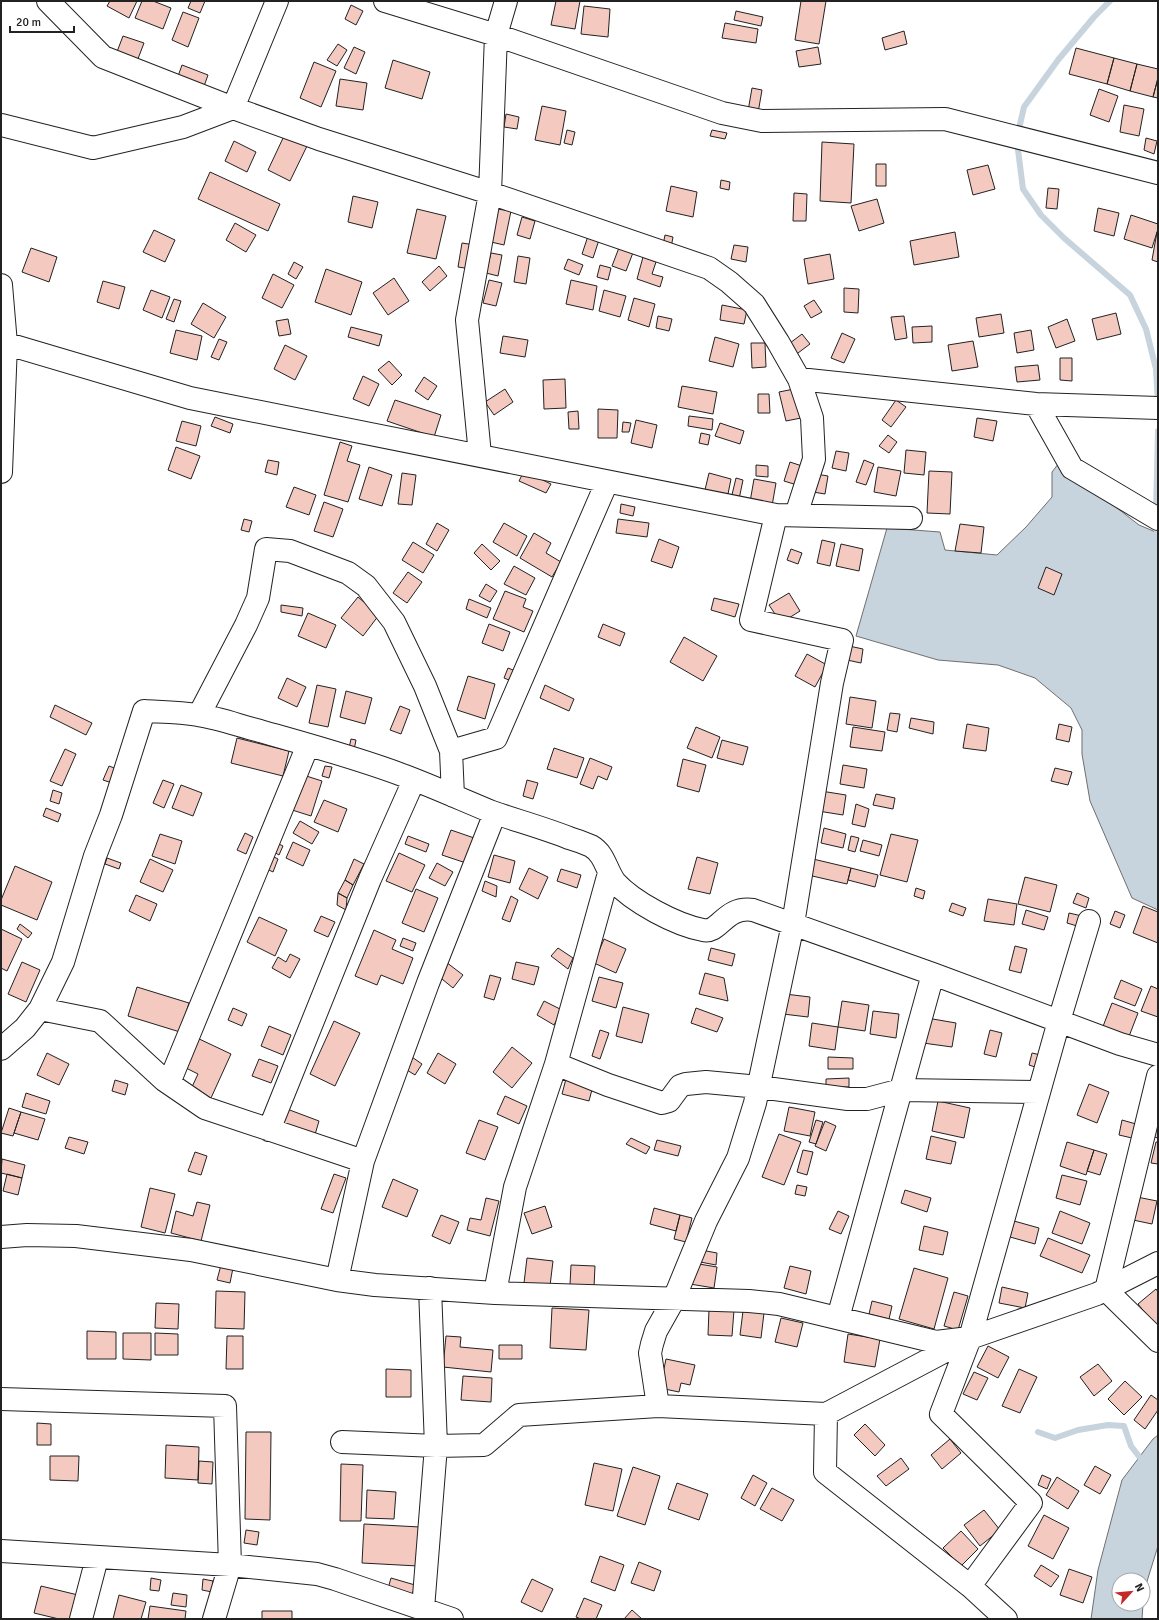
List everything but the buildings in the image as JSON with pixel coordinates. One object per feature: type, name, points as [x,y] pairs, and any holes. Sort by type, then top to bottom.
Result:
[{"type":"street","points":[[48,1],[103,57],[233,108],[319,139],[490,193],[709,268],[729,282],[754,304],[799,379],[812,418],[814,459],[786,515],[751,620],[842,640],[832,683],[793,924],[759,1087],[738,1158],[706,1221],[674,1299],[656,1331],[650,1353],[658,1406]]},
{"type":"street","points":[[1,125],[93,148],[183,128],[233,108],[277,1]]},
{"type":"street","points":[[385,1],[496,35],[729,114],[762,121],[945,119],[1158,173]]},
{"type":"street","points":[[480,456],[467,320],[490,193],[496,35],[506,1]]},
{"type":"street","points":[[1,285],[4,343],[1,472]]},
{"type":"street","points":[[4,343],[190,398],[606,482],[786,515],[911,518]]},
{"type":"street","points":[[799,379],[1036,404],[1158,408]]},
{"type":"street","points":[[1036,404],[1072,468],[1158,519]]},
{"type":"street","points":[[451,751],[496,738],[606,482]]},
{"type":"street","points":[[199,715],[246,625],[258,598],[266,549],[290,551],[348,573],[366,586],[394,622],[425,686],[451,751],[453,796]]},
{"type":"street","points":[[1,1049],[26,1028],[40,1009],[62,962],[144,711],[199,715],[359,760],[494,812],[538,826],[591,846],[599,852],[609,873],[624,891],[640,903],[669,919],[703,931],[714,929],[729,914],[736,911],[745,909],[753,910],[933,974],[1120,1044],[1158,1055]]},
{"type":"street","points":[[169,1083],[308,745]]},
{"type":"street","points":[[269,1130],[370,879],[414,780]]},
{"type":"street","points":[[337,1280],[363,1161],[428,983],[494,812]]},
{"type":"street","points":[[495,1293],[515,1188],[556,1064],[609,873]]},
{"type":"street","points":[[970,1586],[1031,1504],[941,1414],[970,1338],[1038,1092],[1089,921]]},
{"type":"street","points":[[838,1318],[933,974]]},
{"type":"street","points":[[40,1009],[100,1021],[169,1083],[205,1108],[363,1161]]},
{"type":"street","points":[[556,1064],[608,1086],[662,1103],[669,1101],[678,1088],[686,1084],[706,1082],[759,1087],[848,1099],[867,1099],[901,1090],[1038,1092]]},
{"type":"street","points":[[1106,1290],[1158,1076]]},
{"type":"street","points":[[1,1237],[27,1235],[76,1236],[191,1250],[337,1280],[375,1285],[495,1293],[749,1301],[779,1304],[936,1342],[970,1338]]},
{"type":"street","points":[[342,1442],[436,1446],[484,1445],[519,1415],[658,1406],[826,1414],[970,1338],[1106,1290],[1158,1263]]},
{"type":"street","points":[[423,1609],[436,1446],[430,1288]]},
{"type":"street","points":[[1106,1290],[1158,1341]]},
{"type":"street","points":[[1,1399],[225,1406],[230,1566],[214,1619]]},
{"type":"street","points":[[826,1414],[825,1472],[970,1586],[1006,1619]]},
{"type":"street","points":[[1,1551],[230,1566],[317,1574],[452,1619]]},
{"type":"street","points":[[80,1619],[98,1558]]},
{"type":"shaded area","points":[[1059,463],[1139,525],[1158,533],[1158,910],[1132,898],[1090,801],[1082,754],[1082,730],[1071,708],[1035,678],[998,665],[938,660],[856,636],[887,528],[940,532],[945,550],[997,555],[1026,527],[1052,497],[1052,472]]},
{"type":"shaded area","points":[[1158,1435],[1158,1546],[1150,1572],[1111,1572],[1111,1612],[1142,1612],[1142,1619],[1091,1619],[1098,1570],[1122,1480],[1153,1439]]},
{"type":"waterway","points":[[1018,133],[1024,107],[1058,60],[1094,17],[1110,1]]},
{"type":"waterway","points":[[1017,142],[1023,189],[1041,215],[1064,238],[1130,295],[1146,329],[1156,369],[1158,404]]},
{"type":"waterway","points":[[1156,513],[1158,431]]},
{"type":"waterway","points":[[1156,522],[1158,540]]},
{"type":"waterway","points":[[1038,1432],[1055,1438],[1078,1430],[1108,1425],[1124,1426],[1131,1446],[1144,1463],[1158,1467]]}]
